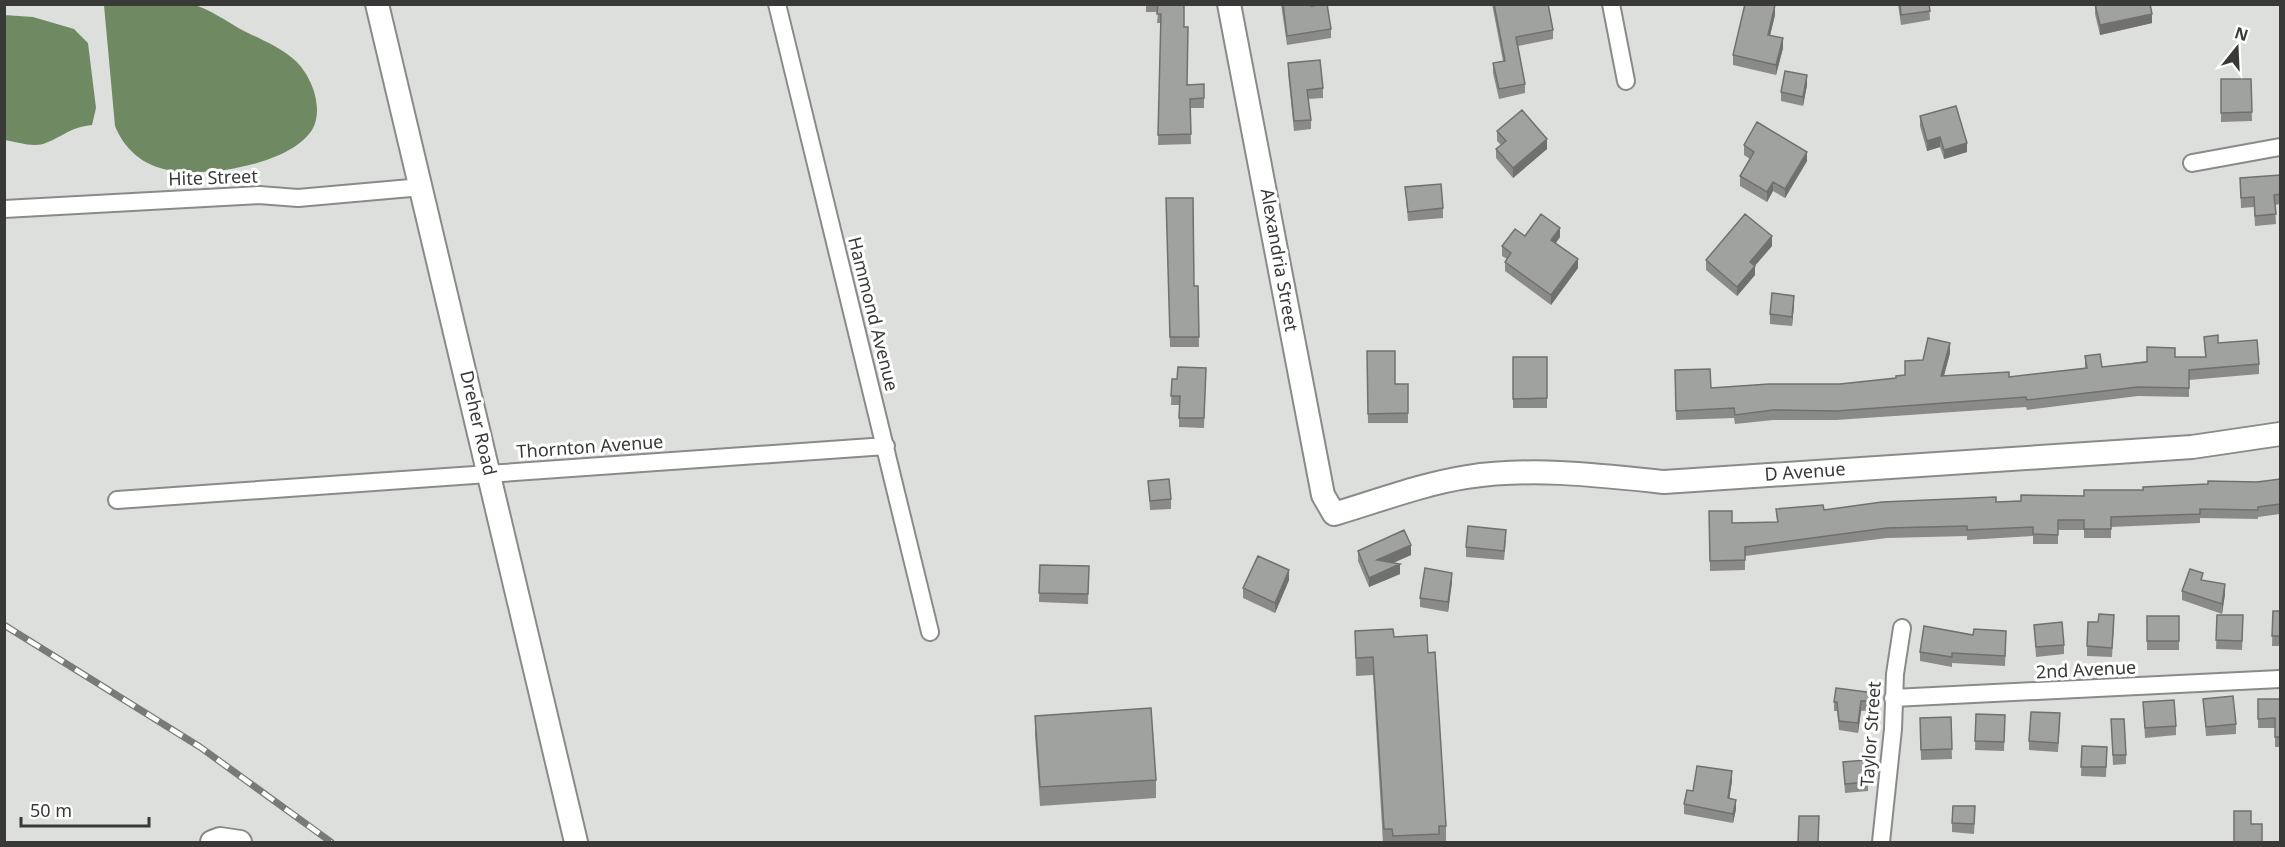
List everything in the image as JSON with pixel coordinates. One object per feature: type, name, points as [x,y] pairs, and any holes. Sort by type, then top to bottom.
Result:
[{"type":"street","name":"Dreher Road","points":[[377,4],[576,843]]},
{"type":"street","name":"Hammond Avenue","points":[[777,4],[930,632]]},
{"type":"street","name":"Alexandria Street","points":[[1229,4],[1323,495],[1334,514]]},
{"type":"street","points":[[1611,4],[1626,81]]},
{"type":"street","points":[[2192,163],[2280,147]]},
{"type":"street","name":"Hite Street","points":[[4,209],[259,195],[298,198],[422,187]]},
{"type":"street","name":"D Avenue","points":[[1334,514],[1434,484],[1497,474],[1576,473],[1664,482],[2192,447],[2280,434]]},
{"type":"street","name":"Thornton Avenue","points":[[117,500],[886,446]]},
{"type":"street","name":"Taylor Street","points":[[1881,843],[1893,729],[1893,698],[1902,628]]},
{"type":"street","name":"2nd Avenue","points":[[1893,698],[2280,679]]},
{"type":"street","points":[[212,843],[220,839],[240,843]]},
{"type":"shaded area","points":[[160,2],[191,4],[211,12],[280,49],[305,72],[314,91],[317,111],[312,130],[284,153],[241,167],[218,171],[176,171],[145,162],[122,140],[115,126],[104,5]]},
{"type":"shaded area","points":[[4,15],[33,17],[74,29],[88,43],[96,108],[92,125],[78,128],[38,145],[5,140]]},
{"type":"building","points":[[1158,4],[1184,4],[1184,27],[1188,27],[1187,85],[1204,84],[1204,98],[1190,99],[1191,134],[1158,135],[1161,14],[1157,14]]},
{"type":"building","points":[[1283,4],[1310,4],[1311,6],[1327,4],[1331,29],[1287,36]]},
{"type":"building","points":[[1494,4],[1548,4],[1553,30],[1516,37],[1525,84],[1499,89],[1493,63],[1505,61]]},
{"type":"building","points":[[1745,4],[1775,5],[1768,35],[1783,38],[1776,65],[1733,55]]},
{"type":"building","points":[[1900,4],[1929,4],[1930,11],[1901,15]]},
{"type":"building","points":[[2095,4],[2150,4],[2152,14],[2100,25]]},
{"type":"building","points":[[1320,60],[1323,88],[1307,90],[1311,120],[1294,121],[1288,63]]},
{"type":"building","points":[[1785,71],[1807,75],[1803,97],[1781,92]]},
{"type":"building","points":[[2221,79],[2251,79],[2252,112],[2221,113]]},
{"type":"building","points":[[1956,106],[1967,143],[1944,150],[1940,137],[1927,141],[1920,116]]},
{"type":"building","points":[[1522,110],[1547,139],[1513,168],[1496,149],[1506,141],[1497,131]]},
{"type":"building","points":[[1757,122],[1807,152],[1785,189],[1773,182],[1767,192],[1740,176],[1754,152],[1744,145]]},
{"type":"building","points":[[2280,175],[2280,194],[2274,195],[2276,214],[2255,216],[2254,197],[2241,198],[2240,178]]},
{"type":"building","points":[[1441,184],[1443,208],[1408,212],[1405,187]]},
{"type":"building","points":[[1166,198],[1193,198],[1194,286],[1198,286],[1199,337],[1170,337]]},
{"type":"building","points":[[1541,214],[1560,228],[1551,240],[1578,259],[1551,295],[1505,262],[1511,253],[1502,246],[1515,229],[1525,236]]},
{"type":"building","points":[[1745,214],[1772,236],[1750,262],[1755,266],[1737,287],[1706,260]]},
{"type":"building","points":[[1772,293],[1794,296],[1792,317],[1770,314]]},
{"type":"building","points":[[2218,335],[2218,343],[2257,340],[2259,364],[2189,370],[2189,388],[2138,387],[2027,400],[2026,397],[1836,411],[1773,410],[1735,415],[1734,408],[1676,411],[1675,370],[1710,369],[1711,388],[1769,384],[1840,384],[1896,378],[1896,376],[1905,375],[1905,361],[1923,360],[1928,338],[1950,343],[1941,376],[2009,372],[2009,377],[2087,368],[2085,356],[2100,354],[2102,367],[2147,362],[2147,347],[2175,348],[2175,357],[2206,357],[2204,337]]},
{"type":"building","points":[[1367,351],[1395,351],[1395,384],[1408,384],[1408,413],[1368,414]]},
{"type":"building","points":[[1513,357],[1547,357],[1547,398],[1513,399]]},
{"type":"building","points":[[1178,367],[1206,368],[1204,418],[1179,418],[1180,396],[1171,396],[1172,379],[1177,379]]},
{"type":"building","points":[[1169,479],[1171,499],[1150,501],[1148,481]]},
{"type":"building","points":[[2280,479],[2280,504],[2258,507],[2258,510],[2200,509],[2200,514],[2111,517],[2111,529],[2084,529],[2084,520],[2058,520],[2058,535],[2033,534],[2033,527],[1967,530],[1967,526],[1887,528],[1745,547],[1745,560],[1710,561],[1709,511],[1732,511],[1732,523],[1778,522],[1776,509],[1823,505],[1824,510],[1882,502],[1996,497],[1996,502],[2021,501],[2021,495],[2084,496],[2084,490],[2143,490],[2143,487],[2208,484],[2208,481],[2257,482]]},
{"type":"building","points":[[1468,526],[1506,530],[1504,551],[1466,547]]},
{"type":"building","points":[[1404,530],[1411,545],[1377,560],[1400,564],[1369,578],[1358,551]]},
{"type":"building","points":[[1258,556],[1289,570],[1275,603],[1243,588]]},
{"type":"building","points":[[1040,565],[1089,566],[1088,594],[1039,593]]},
{"type":"building","points":[[1425,568],[1452,573],[1448,602],[1420,598]]},
{"type":"building","points":[[2190,569],[2203,573],[2201,580],[2225,584],[2222,604],[2182,591]]},
{"type":"building","points":[[2273,611],[2280,611],[2280,636],[2272,636]]},
{"type":"building","points":[[2099,614],[2114,615],[2112,648],[2087,646],[2088,622],[2098,622]]},
{"type":"building","points":[[2217,615],[2243,615],[2242,641],[2216,640]]},
{"type":"building","points":[[2147,616],[2179,616],[2179,641],[2147,641]]},
{"type":"building","points":[[2062,622],[2064,645],[2036,647],[2034,625]]},
{"type":"building","points":[[1924,626],[1973,635],[1974,629],[2006,631],[2005,656],[1952,653],[1952,657],[1920,652]]},
{"type":"building","points":[[1393,629],[1394,637],[1427,635],[1428,653],[1435,652],[1446,826],[1439,826],[1439,834],[1393,836],[1392,829],[1384,829],[1373,657],[1356,658],[1355,631]]},
{"type":"building","points":[[1836,688],[1874,693],[1874,701],[1861,701],[1858,723],[1839,721],[1837,702],[1834,702]]},
{"type":"building","points":[[2233,696],[2236,724],[2206,727],[2203,699]]},
{"type":"building","points":[[2258,699],[2280,699],[2280,737],[2275,737],[2275,718],[2258,719]]},
{"type":"building","points":[[2174,700],[2176,726],[2145,728],[2143,702]]},
{"type":"building","points":[[1151,708],[1156,780],[1040,787],[1035,716]]},
{"type":"building","points":[[2031,712],[2060,713],[2058,743],[2029,741]]},
{"type":"building","points":[[1976,714],[2005,715],[2004,742],[1975,741]]},
{"type":"building","points":[[1951,717],[1952,749],[1921,750],[1920,718]]},
{"type":"building","points":[[2111,719],[2124,719],[2126,755],[2113,755]]},
{"type":"building","points":[[2082,746],[2107,747],[2106,767],[2081,767]]},
{"type":"building","points":[[1866,760],[1868,782],[1845,784],[1843,762]]},
{"type":"building","points":[[1697,766],[1732,771],[1728,798],[1736,800],[1733,814],[1684,804],[1687,790],[1693,791]]},
{"type":"building","points":[[1953,806],[1975,806],[1974,824],[1952,823]]},
{"type":"building","points":[[2234,811],[2251,811],[2251,824],[2262,824],[2262,843],[2234,843]]},
{"type":"building","points":[[1799,816],[1819,816],[1818,843],[1798,843]]},
{"type":"railway","points":[[4,625],[200,747],[331,842]]}]
